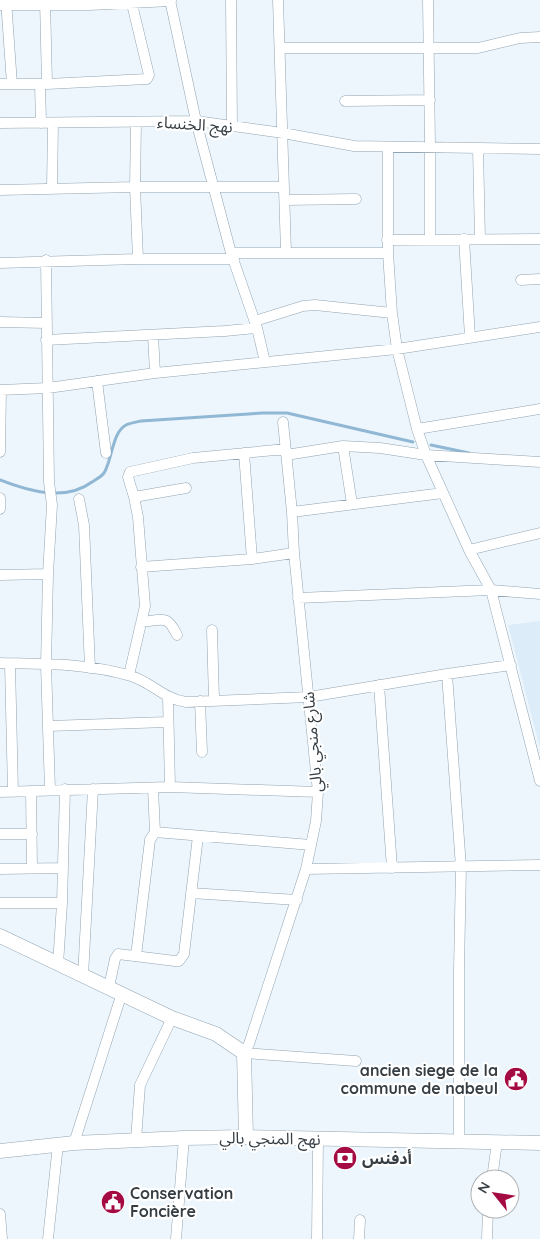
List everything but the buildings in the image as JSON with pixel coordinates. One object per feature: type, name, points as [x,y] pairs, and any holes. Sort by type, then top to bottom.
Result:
[{"type":"street","points":[[231,0],[232,126]]},
{"type":"street","points":[[278,0],[286,252]]},
{"type":"street","points":[[428,0],[430,238]]},
{"type":"street","points":[[0,84],[43,84],[149,78],[150,75],[131,1]]},
{"type":"street","points":[[12,84],[4,3],[170,1],[196,121],[233,256],[256,324],[265,362]]},
{"type":"street","points":[[41,123],[45,2]]},
{"type":"street","points":[[280,48],[478,48],[520,38],[540,37]]},
{"type":"street","points":[[345,101],[430,100]]},
{"type":"street","name":"نهج الخنساء","points":[[0,123],[196,121],[283,133],[354,146],[540,149]]},
{"type":"street","points":[[136,122],[135,187],[138,258]]},
{"type":"street","points":[[52,189],[53,123]]},
{"type":"street","points":[[388,147],[387,240],[392,313],[398,349],[417,429],[426,454],[469,550],[491,590],[540,781]]},
{"type":"street","points":[[478,149],[480,239]]},
{"type":"street","points":[[0,190],[135,187],[284,187]]},
{"type":"street","points":[[285,200],[356,198]]},
{"type":"street","points":[[387,240],[430,238],[540,239]]},
{"type":"street","points":[[464,239],[470,337]]},
{"type":"street","points":[[0,263],[46,260],[233,256],[286,252],[388,253]]},
{"type":"street","points":[[46,260],[49,487],[51,501],[46,665],[50,790]]},
{"type":"street","points":[[522,280],[540,279]]},
{"type":"street","points":[[46,340],[225,331],[256,324],[303,306],[316,305],[392,313]]},
{"type":"street","points":[[0,322],[46,323]]},
{"type":"street","points":[[0,452],[1,390],[48,388],[155,373],[398,349],[540,327]]},
{"type":"street","points":[[153,335],[155,373]]},
{"type":"street","points":[[97,381],[106,453]]},
{"type":"street","points":[[417,429],[540,409]]},
{"type":"street","name":"شارع منجي بالي","points":[[244,1053],[249,1044],[306,869],[316,821],[318,792],[298,598],[283,422]]},
{"type":"street","points":[[343,446],[352,504]]},
{"type":"street","points":[[129,675],[144,606],[138,526],[134,497],[128,477],[130,472],[193,458],[343,446],[540,462]]},
{"type":"street","points":[[244,453],[252,559]]},
{"type":"street","points":[[134,497],[186,488]]},
{"type":"street","points":[[292,512],[443,493]]},
{"type":"street","points":[[0,498],[0,509]]},
{"type":"street","points":[[79,499],[84,525],[90,668]]},
{"type":"street","points":[[469,550],[540,534]]},
{"type":"street","points":[[141,567],[252,559],[294,553]]},
{"type":"street","points":[[0,575],[48,574]]},
{"type":"street","points":[[298,598],[491,590],[540,594]]},
{"type":"street","points":[[142,622],[162,620],[169,622],[177,636]]},
{"type":"street","points":[[212,630],[214,700]]},
{"type":"street","points":[[13,792],[11,696],[5,663],[90,668],[129,675],[142,680],[168,697],[177,700],[200,701],[309,697],[379,684],[511,665]]},
{"type":"street","points":[[447,674],[461,867],[459,1142]]},
{"type":"street","points":[[379,684],[392,868]]},
{"type":"street","points":[[0,697],[11,696]]},
{"type":"street","points":[[168,697],[167,722],[170,788]]},
{"type":"street","points":[[200,701],[202,752]]},
{"type":"street","points":[[49,726],[167,722]]},
{"type":"street","points":[[0,730],[12,730]]},
{"type":"street","points":[[136,956],[150,840],[154,832],[152,788]]},
{"type":"street","points":[[0,792],[170,788],[318,792]]},
{"type":"street","points":[[83,976],[93,789]]},
{"type":"street","points":[[58,964],[62,903],[65,790]]},
{"type":"street","points":[[31,791],[32,868]]},
{"type":"street","points":[[154,832],[311,845]]},
{"type":"street","points":[[0,834],[32,834]]},
{"type":"street","points":[[74,1143],[116,990],[116,956],[121,953],[175,962],[182,958],[184,954],[198,836]]},
{"type":"street","points":[[306,869],[540,866]]},
{"type":"street","points":[[0,869],[63,868]]},
{"type":"street","points":[[192,893],[297,900]]},
{"type":"street","points":[[0,903],[62,903]]},
{"type":"street","points":[[0,936],[172,1018],[216,1034],[244,1053],[356,1061]]},
{"type":"street","points":[[136,1140],[140,1085],[172,1018]]},
{"type":"street","points":[[244,1053],[246,1137]]},
{"type":"street","name":"نهج المنجي بالي","points":[[0,1151],[74,1143],[246,1137],[540,1143]]},
{"type":"street","points":[[176,1239],[184,1138]]},
{"type":"street","points":[[317,1239],[318,1139]]},
{"type":"street","points":[[493,1169],[497,1142]]},
{"type":"street","points":[[48,1239],[58,1144]]},
{"type":"street","points":[[0,1214],[2,1239]]},
{"type":"street","points":[[487,1239],[488,1219]]},
{"type":"street","points":[[359,1239],[360,1220]]},
{"type":"shaded area","points":[[540,621],[540,748],[508,625]]},
{"type":"waterway","points":[[0,480],[22,488],[46,493],[70,492],[81,488],[104,473],[115,440],[121,429],[128,424],[141,421],[287,413],[413,442]]},
{"type":"waterway","points":[[431,445],[469,453]]},
{"type":"place","name":"ancien siege de la commune de nabeul","points":[[516,1079]]},
{"type":"place","name":"أدفنس","points":[[345,1158]]},
{"type":"place","name":"Conservation Foncière","points":[[113,1202]]}]
